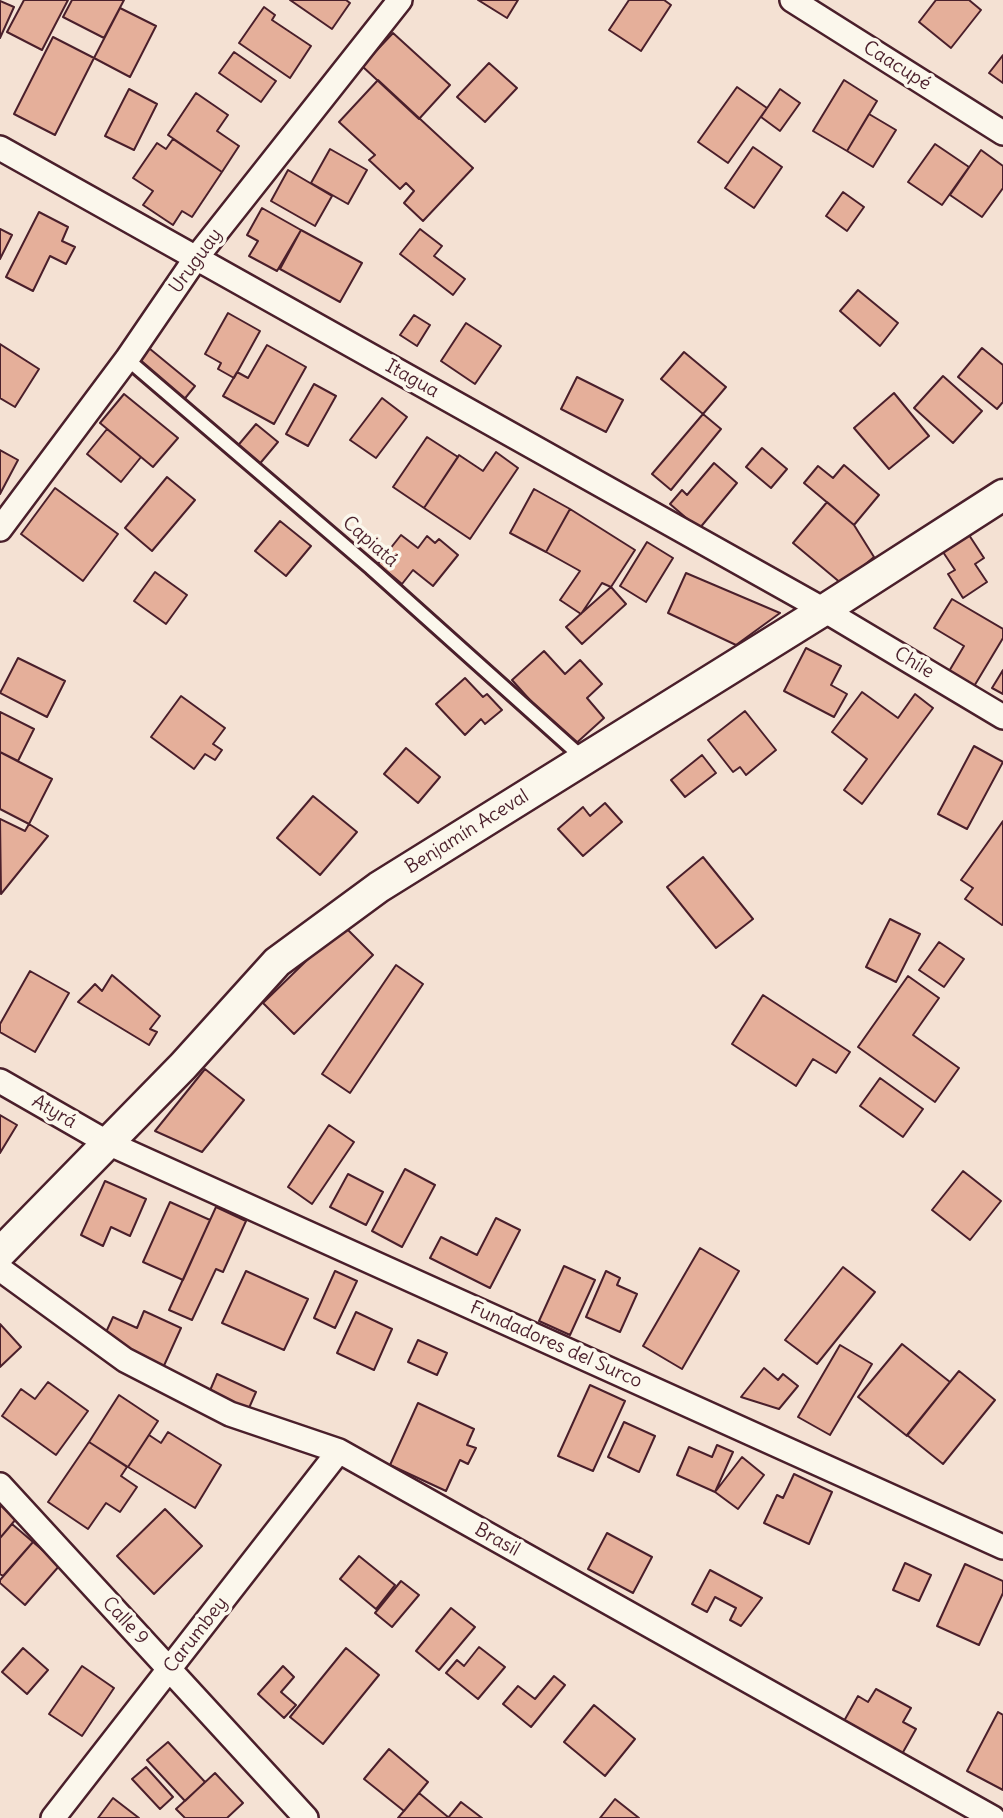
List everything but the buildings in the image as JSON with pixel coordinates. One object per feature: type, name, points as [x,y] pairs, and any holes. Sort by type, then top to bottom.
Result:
[{"type":"street","name":"Uruguay","points":[[0,529],[127,359],[196,258],[400,0]]},
{"type":"street","name":"Caacupé","points":[[792,0],[1003,133]]},
{"type":"street","name":"Itagua","points":[[0,148],[824,610]]},
{"type":"street","name":"Benjamín Aceval","points":[[0,1253],[183,1066],[277,962],[379,887],[824,610],[1003,495]]},
{"type":"street","name":"Chile","points":[[824,610],[1003,717]]},
{"type":"street","name":"Atyrá","points":[[0,1081],[108,1143]]},
{"type":"street","name":"Fundadores del Surco","points":[[108,1143],[1003,1547]]},
{"type":"street","name":"Brasil","points":[[0,1269],[125,1360],[230,1414],[339,1451],[993,1818]]},
{"type":"street","name":"Carumbey","points":[[53,1818],[339,1451]]},
{"type":"street","name":"Calle 9","points":[[0,1485],[306,1818]]},
{"type":"lane","name":"Capiatá","points":[[127,359],[371,568],[584,759]]}]
